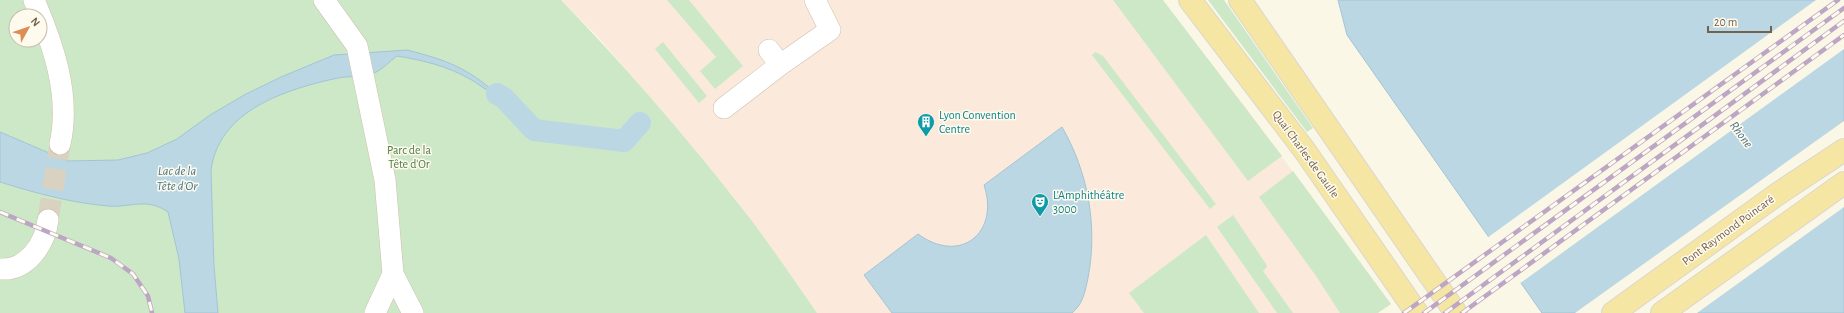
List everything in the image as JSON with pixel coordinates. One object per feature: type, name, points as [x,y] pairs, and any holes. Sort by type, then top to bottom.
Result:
[{"type":"main road","name":"Quai Charles de Gaulle","points":[[1190,0],[1305,151],[1417,313]]},
{"type":"main road","points":[[1240,0],[1456,313]]},
{"type":"main road","name":"Pont Raymond Poincaré","points":[[1613,313],[1779,194],[1844,150]]},
{"type":"main road","points":[[1662,313],[1844,183]]},
{"type":"street","points":[[34,0],[54,53],[59,73],[64,106],[60,144]]},
{"type":"street","points":[[324,0],[357,46],[385,180],[393,274],[413,313]]},
{"type":"street","points":[[724,108],[774,57],[830,30],[815,0]]},
{"type":"street","points":[[0,269],[10,270],[26,262],[45,236],[48,220]]},
{"type":"street","points":[[375,313],[393,274]]},
{"type":"shaded area","points":[[561,0],[1161,0],[1247,109],[1304,187],[1373,313],[817,313],[738,203],[598,37]]},
{"type":"green space","name":"Parc de la Tête d'Or","points":[[0,0],[561,0],[652,99],[695,150],[758,229],[817,313],[0,313]]},
{"type":"green space","points":[[667,0],[689,0],[743,66],[715,89],[700,71],[716,57]]},
{"type":"green space","points":[[1113,0],[1163,0],[1282,156],[1248,181]]},
{"type":"green space","points":[[1208,0],[1224,0],[1313,128],[1307,132]]},
{"type":"green space","points":[[663,42],[707,96],[699,103],[655,49]]},
{"type":"green space","points":[[1095,52],[1103,56],[1216,204],[1210,209],[1092,55]]},
{"type":"green space","points":[[1293,171],[1391,304],[1378,313],[1340,313],[1316,276],[1259,197]]},
{"type":"green space","points":[[1233,215],[1266,264],[1267,267],[1263,271],[1293,313],[1277,313],[1217,227]]},
{"type":"green space","points":[[1206,235],[1259,313],[1144,313],[1129,293]]},
{"type":"water","name":"Rhone","points":[[1338,0],[1844,0],[1844,313],[1542,313],[1347,35]]},
{"type":"water","name":"Lac de la Tête d'Or","points":[[407,50],[433,57],[455,66],[475,77],[497,94],[490,92],[470,79],[452,70],[397,56],[377,72],[366,75],[338,78],[277,96],[258,106],[241,118],[227,132],[216,150],[211,171],[214,266],[218,313],[185,313],[179,259],[168,212],[153,205],[146,204],[108,206],[81,203],[40,194],[0,182],[0,132],[68,161],[118,160],[147,153],[177,139],[210,115],[246,94],[281,77],[334,55]]},
{"type":"water","name":"L’Amphithéâtre 3000","points":[[1062,127],[1071,144],[1084,181],[1091,219],[1091,258],[1086,288],[1079,306],[1072,313],[892,313],[864,275],[918,234],[934,243],[948,246],[962,245],[973,239],[981,230],[986,217],[987,202],[984,185]]},
{"type":"pier","points":[[1816,0],[1844,0],[1844,49],[1519,284],[1487,238]]},
{"type":"pier","points":[[1844,121],[1844,207],[1697,313],[1575,313]]},
{"type":"waterway","points":[[497,94],[504,98],[534,130],[624,141],[640,123]]},
{"type":"tunnel","points":[[48,220],[60,144]]},
{"type":"railway","points":[[1404,313],[1838,0]]},
{"type":"railway","points":[[1424,313],[1844,8]]},
{"type":"railway","points":[[1445,313],[1844,21]]},
{"type":"railway","points":[[1462,313],[1844,35]]},
{"type":"railway","points":[[0,212],[111,258],[133,274],[148,296],[152,313]]},
{"type":"place","name":"Lyon Convention Centre","points":[[926,137]]},
{"type":"place","name":"L’Amphithéâtre 3000","points":[[1040,217]]}]
